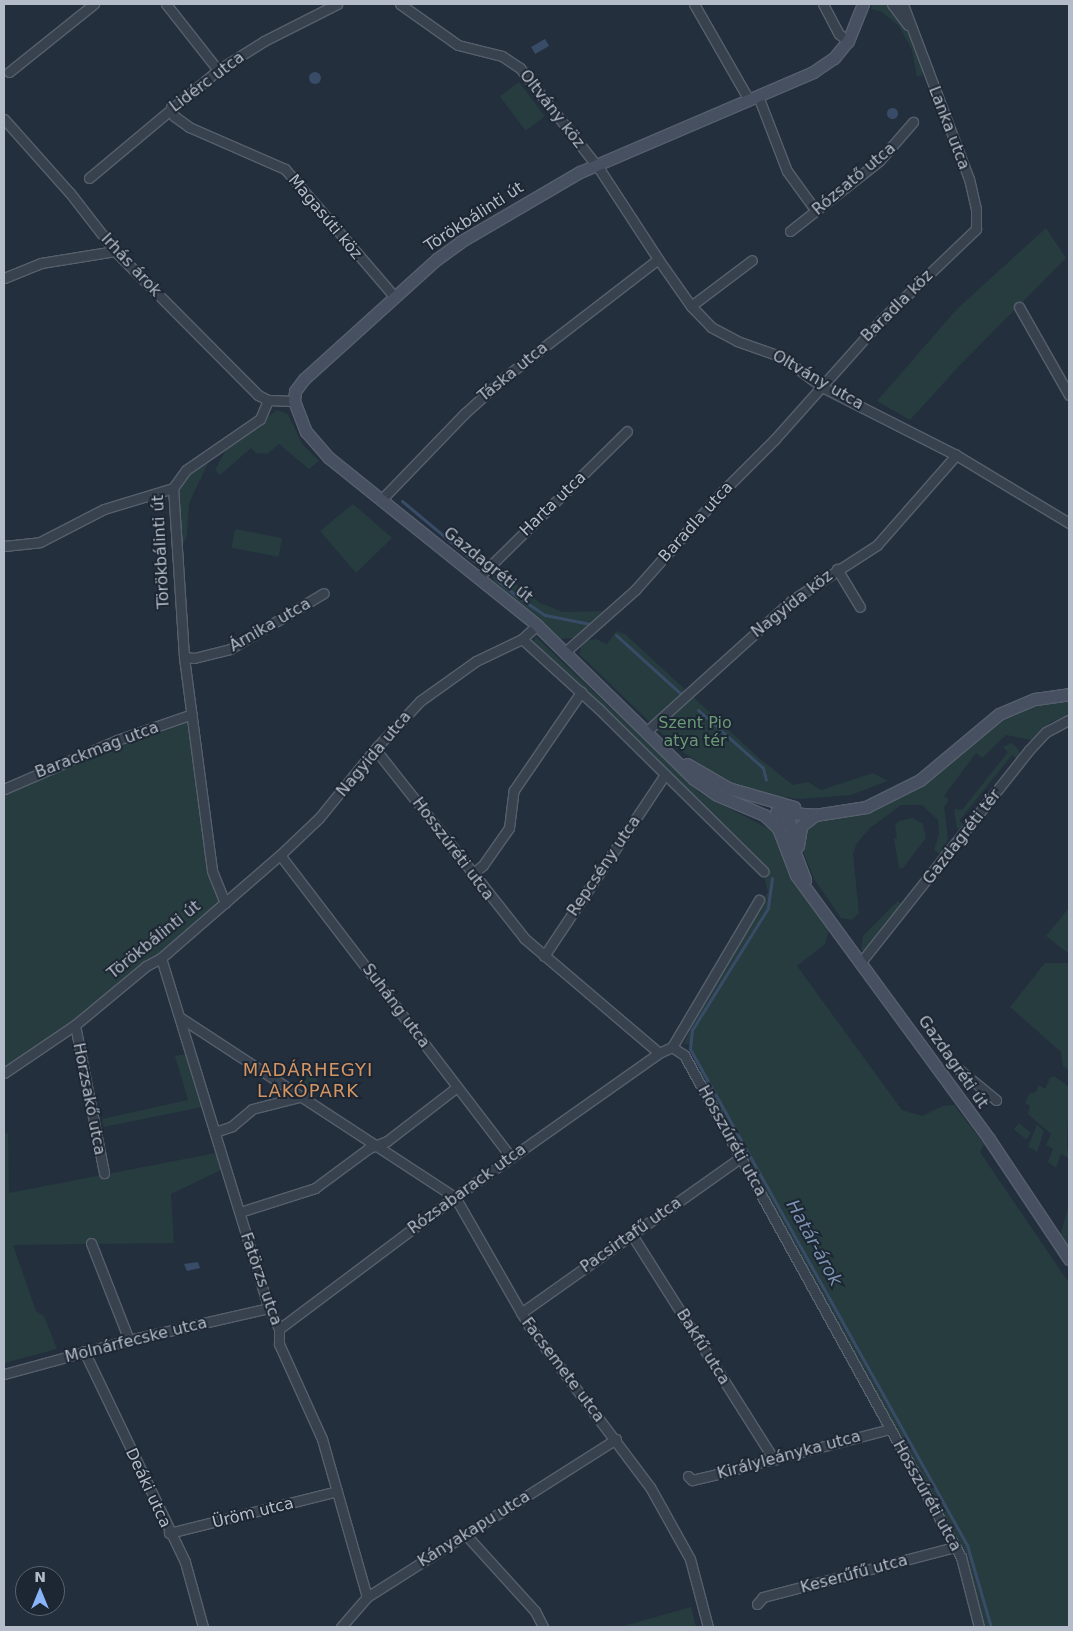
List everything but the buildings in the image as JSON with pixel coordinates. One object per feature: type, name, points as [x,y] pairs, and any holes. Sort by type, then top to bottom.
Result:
[{"type":"street","points":[[10,72],[94,4]]},
{"type":"street","points":[[166,4],[218,70]]},
{"type":"street","name":"Lidérc utca","points":[[89,178],[171,107],[218,70],[264,41],[337,4]]},
{"type":"street","name":"Oltvány köz","points":[[400,4],[418,20],[458,45],[502,56],[520,68],[596,164]]},
{"type":"street","points":[[694,4],[753,98],[787,171],[816,211]]},
{"type":"street","points":[[823,4],[838,34],[848,41]]},
{"type":"street","name":"Törökbálinti út","points":[[294,401],[295,391],[304,380],[394,296],[460,242],[596,164],[813,72],[834,58],[848,41],[863,4]]},
{"type":"street","name":"Lanka utca","points":[[892,4],[911,30]]},
{"type":"street","name":"Lanka utca","points":[[903,4],[911,30],[969,180],[976,209],[976,228]]},
{"type":"street","name":"Magasúti köz","points":[[171,107],[174,116],[185,124],[285,168],[394,296]]},
{"type":"street","name":"Irhás árok","points":[[4,119],[70,193],[115,251],[258,395],[268,400]]},
{"type":"street","name":"Rózsatő utca","points":[[790,231],[879,161],[914,122]]},
{"type":"street","name":"Oltvány utca","points":[[596,164],[691,306],[724,335],[782,357],[822,387],[956,455],[1069,523]]},
{"type":"street","name":"Baradla köz","points":[[822,387],[881,320],[976,228]]},
{"type":"street","points":[[4,278],[41,263],[115,251]]},
{"type":"street","name":"Táska utca","points":[[381,500],[465,413],[505,377],[658,259]]},
{"type":"street","points":[[691,306],[752,260]]},
{"type":"street","points":[[1019,307],[1069,395]]},
{"type":"street","name":"Baradla utca","points":[[565,652],[604,620],[635,590],[822,387]]},
{"type":"street","points":[[268,400],[294,401]]},
{"type":"street","name":"Törökbálinti út","points":[[4,1073],[75,1025],[146,966],[161,958],[225,903],[212,870],[184,657],[174,488],[186,470],[260,419],[268,400]]},
{"type":"street","name":"Gazdagréti út","points":[[294,401],[314,445],[536,625],[670,753],[694,779],[730,800],[764,815],[778,828],[789,863],[1004,1159],[1069,1259]]},
{"type":"street","name":"Harta utca","points":[[478,578],[627,431]]},
{"type":"street","name":"Nagyida köz","points":[[647,731],[755,631],[811,585],[837,569],[858,560],[877,545],[956,455]]},
{"type":"street","points":[[4,546],[40,542],[113,506],[174,488]]},
{"type":"street","points":[[837,569],[860,607]]},
{"type":"street","name":"Árnika utca","points":[[184,657],[194,658],[230,649],[324,593]]},
{"type":"street","name":"Nagyida utca","points":[[225,903],[319,818],[375,749],[437,687],[476,661],[522,639],[536,625]]},
{"type":"street","points":[[522,639],[581,692],[664,776],[763,871]]},
{"type":"street","points":[[472,874],[484,865],[509,828],[514,790],[581,692]]},
{"type":"street","points":[[786,811],[815,815],[850,811],[872,805],[920,780],[987,722],[1009,708],[1046,696],[1069,694]]},
{"type":"street","name":"Barackmag utca","points":[[4,789],[117,740],[192,714]]},
{"type":"street","name":"Gazdagréti tér","points":[[861,962],[1030,750],[1050,729],[1069,720]]},
{"type":"street","name":"Hosszúréti utca","points":[[375,749],[509,922],[544,956],[659,1053]]},
{"type":"street","name":"Gazdagréti út","points":[[670,753],[719,784],[786,811]]},
{"type":"street","points":[[786,811],[856,802],[935,766]]},
{"type":"street","name":"Repcsény utca","points":[[544,956],[664,776]]},
{"type":"street","name":"Gazdagréti út","points":[[730,800],[786,811]]},
{"type":"street","points":[[778,828],[786,811]]},
{"type":"street","name":"Gazdagréti út","points":[[786,811],[793,848],[806,887]]},
{"type":"street","points":[[799,862],[799,832],[806,820],[815,815]]},
{"type":"street","name":"Suháng utca","points":[[280,855],[511,1157]]},
{"type":"street","points":[[659,1053],[672,1047],[759,900]]},
{"type":"street","name":"Fatörzs utca","points":[[161,958],[269,1308],[280,1330],[279,1344],[310,1406],[337,1491],[366,1596]]},
{"type":"street","name":"Facsemete utca","points":[[180,1018],[303,1096],[455,1197],[521,1313],[646,1480],[687,1552],[708,1627]]},
{"type":"street","name":"Horzsakő utca","points":[[75,1025],[104,1173]]},
{"type":"street","name":"Hosszúréti utca","points":[[672,1047],[684,1054],[961,1557],[979,1627]]},
{"type":"street","name":"Rózsabarack utca","points":[[280,1330],[455,1197],[659,1053]]},
{"type":"street","points":[[956,1067],[996,1100]]},
{"type":"street","points":[[240,1212],[315,1188],[376,1145],[387,1141],[457,1086]]},
{"type":"street","points":[[216,1132],[232,1126],[252,1109],[303,1096]]},
{"type":"street","name":"Pacsirtafű utca","points":[[521,1313],[741,1157]]},
{"type":"street","name":"Bakfű utca","points":[[632,1235],[774,1460]]},
{"type":"street","points":[[91,1243],[129,1340]]},
{"type":"street","name":"Molnárfecske utca","points":[[4,1374],[84,1351],[269,1308]]},
{"type":"street","name":"Deáki utca","points":[[84,1351],[169,1533],[185,1562],[203,1627]]},
{"type":"street","name":"Királyleányka utca","points":[[688,1476],[692,1480],[890,1429]]},
{"type":"street","name":"Kányakapu utca","points":[[341,1627],[366,1596],[466,1535],[616,1439]]},
{"type":"street","name":"Üröm utca","points":[[169,1533],[337,1491]]},
{"type":"street","points":[[466,1535],[535,1611],[543,1627]]},
{"type":"street","name":"Keserűfű utca","points":[[757,1604],[763,1597],[955,1547]]},
{"type":"green space","points":[[872,4],[888,4],[914,42],[923,68],[922,75],[917,77],[912,50],[899,26],[882,12],[871,9]]},
{"type":"green space","points":[[519,82],[545,116],[526,131],[500,96]]},
{"type":"green space","points":[[1046,228],[1066,258],[960,365],[910,420],[877,401],[957,309]]},
{"type":"green space","points":[[277,410],[288,414],[302,444],[319,461],[309,469],[279,444],[267,454],[256,453],[251,448],[220,475],[215,470],[227,448]]},
{"type":"green space","points":[[205,461],[208,463],[189,503],[187,536],[182,546],[178,537],[177,489],[188,471]]},
{"type":"green space","points":[[353,504],[392,538],[356,573],[320,531]]},
{"type":"green space","points":[[235,529],[282,538],[278,557],[231,548]]},
{"type":"green space","points":[[498,563],[504,575],[540,603],[563,612],[605,611],[574,638],[559,639],[495,585],[491,571]]},
{"type":"green space","name":"Szent Pio atya tér","points":[[616,631],[625,634],[760,759],[793,785],[808,782],[821,790],[873,773],[888,781],[851,795],[799,799],[768,795],[726,781],[677,748],[579,654],[583,641],[596,639],[607,644]]},
{"type":"green space","points":[[536,637],[700,793],[773,831],[789,872],[829,930],[825,944],[797,966],[902,1110],[922,1116],[943,1106],[954,1105],[984,1144],[980,1152],[1069,1283],[1069,1627],[984,1627],[965,1555],[714,1099],[693,1057],[690,1044],[684,1044],[697,1013],[768,892],[764,877],[767,870],[532,643]]},
{"type":"green space","points":[[1069,700],[1069,715],[1051,722],[1032,740],[1006,735],[982,758],[976,753],[944,796],[949,800],[944,807],[948,839],[941,855],[934,850],[939,834],[938,820],[922,805],[901,805],[870,828],[857,843],[853,853],[859,913],[852,920],[841,918],[814,879],[804,854],[804,834],[814,820],[872,808],[997,722],[1032,706]]},
{"type":"green space","points":[[192,714],[212,870],[225,903],[161,958],[4,1073],[4,789]]},
{"type":"green space","points":[[1012,743],[1019,750],[1018,759],[1012,755],[959,821],[965,826],[957,829],[954,809],[962,810],[1008,752],[1003,747]]},
{"type":"green space","points":[[912,818],[923,824],[926,838],[903,868],[899,868],[894,839],[897,839],[895,825],[899,821]]},
{"type":"green space","points":[[898,901],[902,904],[866,950],[861,950],[863,936]]},
{"type":"green space","points":[[1069,908],[1069,954],[1046,936]]},
{"type":"green space","points":[[1045,963],[1069,963],[1069,1071],[1063,1066],[1061,1052],[1010,1007]]},
{"type":"green space","points":[[186,1054],[202,1107],[104,1127],[102,1119],[188,1100],[175,1056]]},
{"type":"green space","points":[[308,1072],[314,1075],[317,1081],[314,1087],[308,1090],[302,1087],[299,1081],[302,1075]]},
{"type":"green space","points":[[1054,1076],[1069,1087],[1067,1147],[1069,1155],[1068,1158],[1061,1154],[1056,1168],[1048,1162],[1053,1149],[1046,1145],[1051,1134],[1028,1114],[1030,1106],[1025,1103],[1029,1094],[1036,1092],[1039,1085],[1045,1089],[1050,1078]]},
{"type":"green space","points":[[1019,1123],[1031,1133],[1026,1139],[1014,1129]]},
{"type":"green space","points":[[1037,1125],[1044,1131],[1037,1152],[1028,1146]]},
{"type":"green space","points":[[8,1132],[9,1193],[216,1153],[221,1170],[171,1194],[174,1243],[13,1245],[36,1311],[44,1316],[57,1349],[4,1363],[4,1134]]},
{"type":"green space","points":[[1069,1204],[1069,1252],[1060,1237]]},
{"type":"green space","points":[[691,1607],[696,1627],[620,1627]]},
{"type":"water","points":[[545,39],[549,46],[535,54],[531,47]]},
{"type":"water","points":[[313,72],[317,72],[321,78],[317,84],[313,84],[309,80],[309,76]]},
{"type":"water","points":[[892,107],[898,113],[892,119],[886,113]]},
{"type":"water","points":[[198,1262],[200,1268],[187,1271],[184,1264]]},
{"type":"waterway","points":[[402,501],[475,562]]},
{"type":"waterway","points":[[497,580],[517,596]]},
{"type":"waterway","points":[[521,599],[545,615],[590,624]]},
{"type":"waterway","points":[[616,635],[681,694]]},
{"type":"waterway","points":[[698,710],[763,768],[766,780]]},
{"type":"waterway","name":"Határ-árok","points":[[772,878],[768,908],[692,1030],[690,1049],[967,1545],[991,1627]]},
{"type":"district","name":"MADÁRHEGYI LAKÓPARK","points":[[308,1081]]}]
